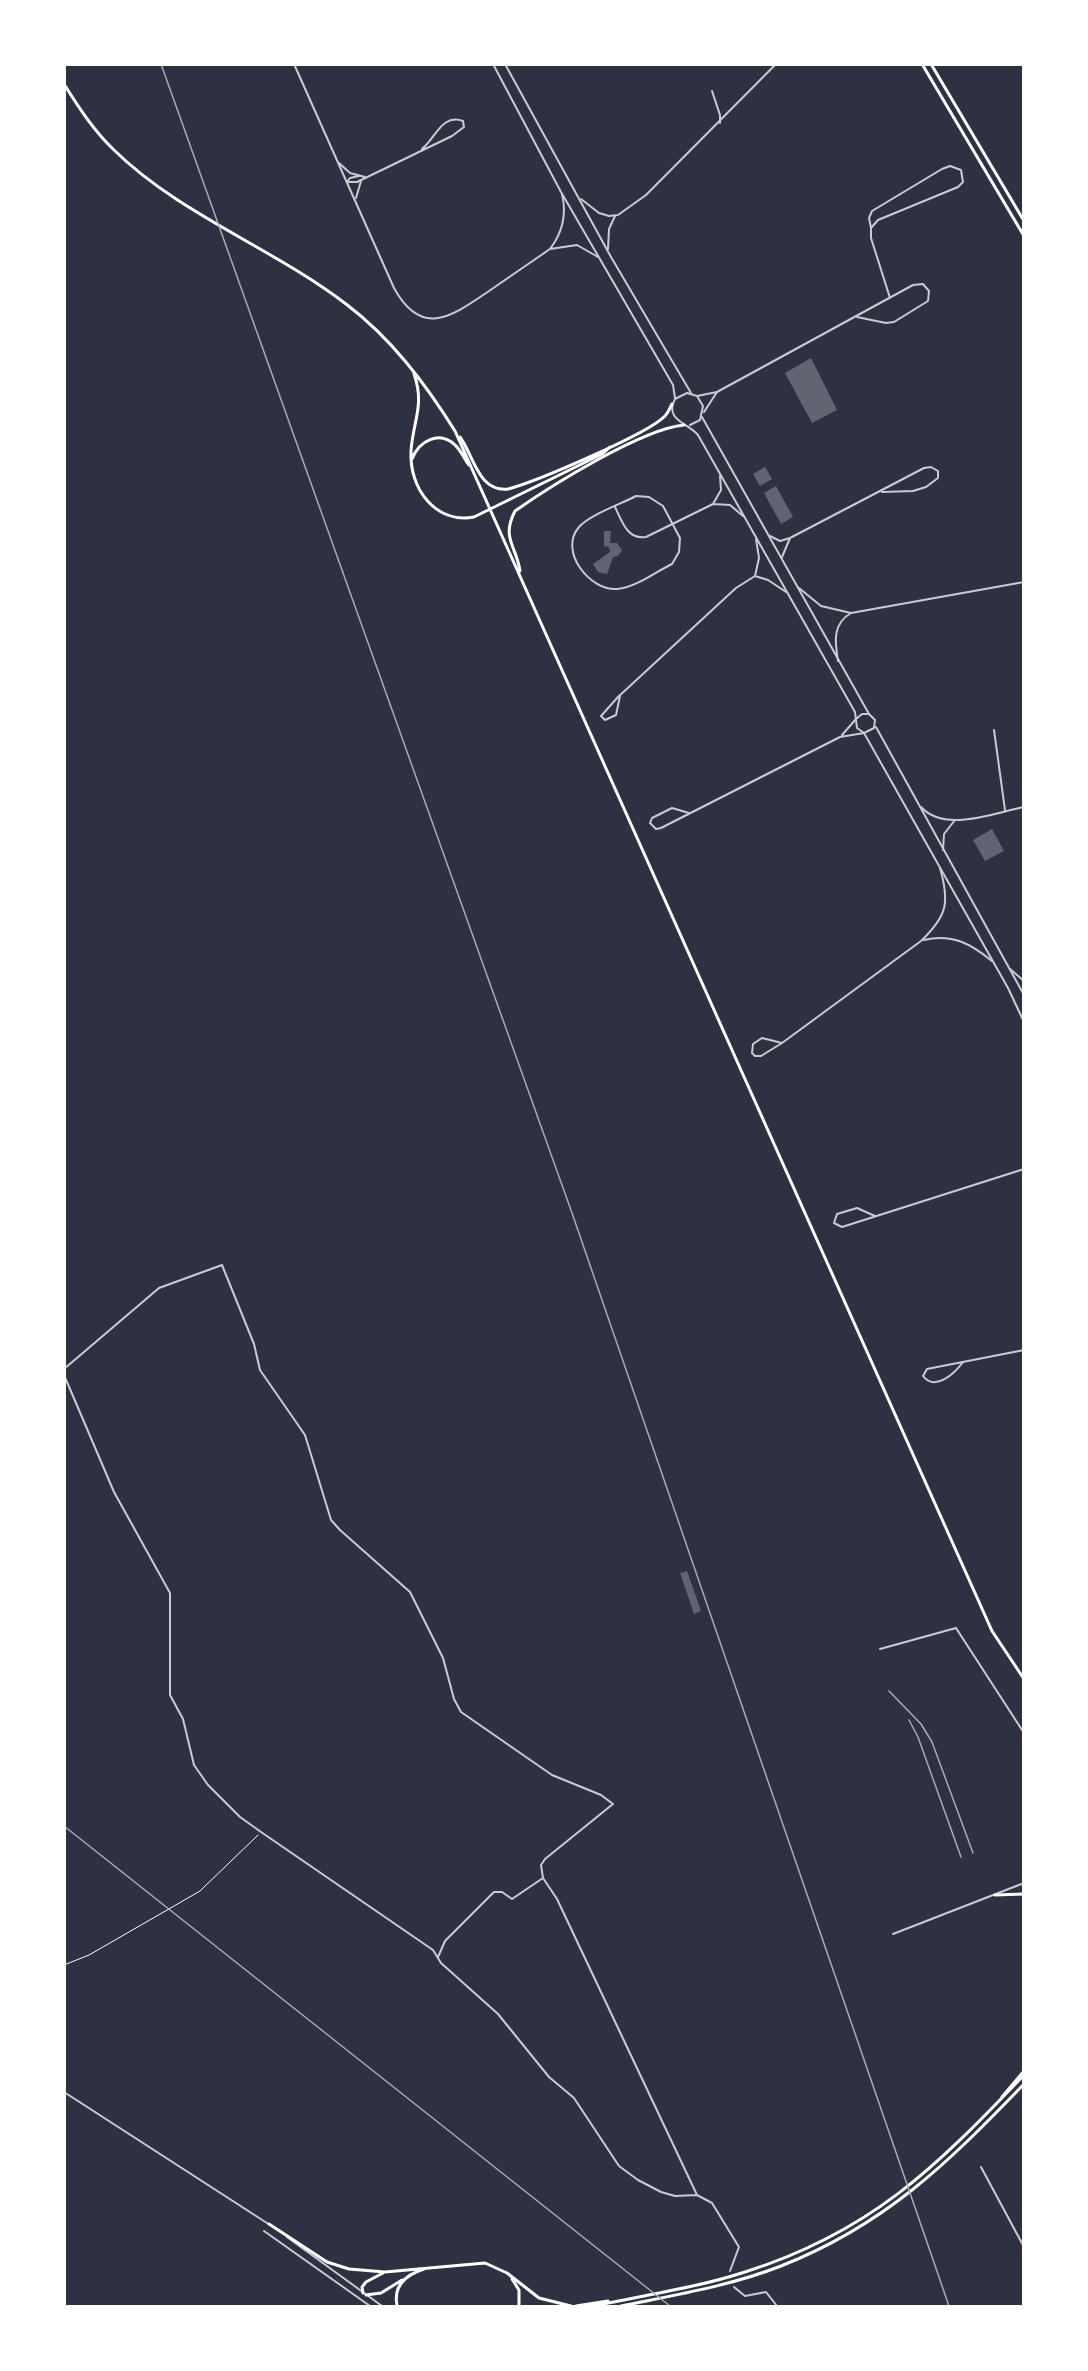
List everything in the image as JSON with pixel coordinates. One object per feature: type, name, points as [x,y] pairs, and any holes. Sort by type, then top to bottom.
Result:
[{"type":"main road","points":[[922,64],[1023,236]]},
{"type":"main road","points":[[931,64],[1023,221]]},
{"type":"main road","points":[[64,84],[93,126],[136,170],[345,303],[372,325],[412,370],[465,443],[481,478],[490,487],[500,490],[518,487],[610,447],[652,426],[665,416],[672,404]]},
{"type":"main road","points":[[412,370],[420,392],[412,460],[419,484],[435,510],[452,518],[464,519],[482,513],[602,454],[610,447]]},
{"type":"main road","points":[[521,576],[508,538],[510,520],[515,511],[613,452],[655,431],[684,425]]},
{"type":"main road","points":[[455,431],[992,1631],[1023,1679]]},
{"type":"main road","points":[[412,460],[417,448],[437,437],[448,439],[457,447],[473,470]]},
{"type":"main road","points":[[602,454],[613,452]]},
{"type":"main road","points":[[995,1894],[1023,1894]]},
{"type":"main road","points":[[576,2307],[717,2280],[742,2273],[824,2241],[885,2204],[925,2174],[966,2136],[1023,2073]]},
{"type":"main road","points":[[621,2307],[744,2279],[825,2247],[888,2210],[927,2180],[970,2140],[1023,2084]]},
{"type":"main road","points":[[269,2224],[335,2265],[361,2272],[385,2272],[480,2262],[507,2273],[539,2298],[571,2307]]},
{"type":"main road","points":[[385,2272],[366,2282],[362,2287],[365,2294],[381,2293],[405,2277],[430,2267]]},
{"type":"main road","points":[[507,2273],[519,2289],[519,2307]]},
{"type":"main road","points":[[398,2307],[396,2294],[405,2277]]},
{"type":"main road","points":[[594,2307],[622,2300]]},
{"type":"main road","points":[[631,2307],[636,2303]]},
{"type":"street","points":[[294,64],[400,299],[416,315],[425,318],[446,318],[457,313],[550,249],[558,238],[565,215],[561,192]]},
{"type":"street","points":[[493,64],[561,192],[673,385],[675,399]]},
{"type":"street","points":[[505,64],[682,382],[701,400],[704,412]]},
{"type":"street","points":[[608,252],[606,241],[615,216],[646,195],[720,123],[776,64]]},
{"type":"street","points":[[712,91],[720,123]]},
{"type":"street","points":[[346,182],[357,182],[461,131],[464,121],[453,120],[436,129],[422,149]]},
{"type":"street","points":[[338,162],[350,173],[365,177]]},
{"type":"street","points":[[871,228],[878,220],[958,187],[963,182],[961,170],[950,166],[942,169],[872,211],[869,218],[870,238],[890,298]]},
{"type":"street","points":[[346,182],[350,178],[365,177]]},
{"type":"street","points":[[355,201],[357,189],[365,177]]},
{"type":"street","points":[[576,195],[599,213],[615,216]]},
{"type":"street","points":[[550,249],[577,245],[601,259]]},
{"type":"street","points":[[697,396],[717,392],[913,285],[923,284],[929,291],[928,301],[894,322],[886,323],[857,316]]},
{"type":"street","points":[[691,393],[682,394],[672,404],[674,417],[684,425],[690,425],[702,417],[717,392]]},
{"type":"street","points":[[702,417],[838,661],[876,724],[878,734],[1023,995]]},
{"type":"street","points":[[690,425],[855,712],[857,728],[864,733],[993,962],[1023,1022]]},
{"type":"street","points":[[766,533],[780,541],[790,538],[882,492],[924,468],[931,467],[938,471],[938,478],[926,487],[882,492]]},
{"type":"street","points":[[713,504],[721,490],[720,475]]},
{"type":"street","points":[[636,496],[644,496],[661,503],[681,541],[672,564],[626,587],[606,587],[588,577],[577,562],[572,543],[577,529],[583,523],[615,507],[636,496]]},
{"type":"street","points":[[615,507],[627,532],[638,538],[644,538],[713,504],[730,505],[744,516]]},
{"type":"street","points":[[620,696],[616,715],[605,720],[601,716],[603,712],[620,696],[736,588],[755,576],[759,564],[756,538]]},
{"type":"street","points":[[781,560],[782,551],[790,538]]},
{"type":"street","points":[[755,576],[768,580],[786,592]]},
{"type":"street","points":[[838,661],[836,630],[844,616],[851,612],[1023,582]]},
{"type":"street","points":[[795,585],[820,606],[851,612]]},
{"type":"street","points":[[840,737],[862,714],[869,714]]},
{"type":"street","points":[[689,813],[672,808],[652,818],[651,823],[656,829],[661,828],[840,737],[872,731],[876,724]]},
{"type":"street","points":[[994,730],[1005,811]]},
{"type":"street","points":[[915,801],[933,818],[955,820],[1023,807]]},
{"type":"street","points":[[943,850],[944,834],[955,820]]},
{"type":"street","points":[[782,1042],[762,1038],[753,1044],[752,1053],[761,1056],[782,1042],[921,941],[943,916],[945,890],[939,868]]},
{"type":"street","points":[[921,941],[955,939],[974,946],[993,962]]},
{"type":"street","points":[[1007,966],[1023,981]]},
{"type":"street","points":[[875,1216],[853,1209],[837,1214],[834,1223],[843,1227],[1023,1169]]},
{"type":"street","points":[[64,1369],[159,1288],[222,1265],[254,1344],[260,1370],[305,1435],[331,1520],[410,1592],[442,1658],[456,1706],[470,1721],[552,1775],[601,1795],[613,1804],[545,1858],[541,1865],[543,1878],[557,1899],[697,2195]]},
{"type":"street","points":[[963,1362],[950,1378],[932,1381],[923,1376],[927,1369],[1023,1350]]},
{"type":"street","points":[[64,1375],[114,1492],[170,1593],[170,1695],[183,1719],[194,1765],[208,1785],[240,1817],[433,1950],[441,1963],[498,2014],[549,2077],[574,2098],[619,2166],[638,2180],[669,2195],[697,2195],[712,2203],[737,2242],[738,2252],[730,2271]]},
{"type":"street","points":[[880,1649],[956,1628],[1023,1733]]},
{"type":"street","points":[[438,1957],[445,1941],[494,1892],[502,1892],[512,1899],[543,1878]]},
{"type":"street","points":[[893,1934],[1023,1883]]},
{"type":"street","points":[[64,2092],[269,2224],[382,2307]]},
{"type":"street","points":[[981,2167],[1023,2247]]},
{"type":"street","points":[[264,2231],[370,2307]]},
{"type":"street","points":[[734,2287],[745,2295],[766,2292],[777,2307]]},
{"type":"path","points":[[64,1965],[89,1955],[158,1913],[200,1891],[261,1832]]},
{"type":"building","points":[[811,358],[837,410],[812,423],[785,373]]},
{"type":"building","points":[[765,467],[772,479],[760,486],[753,474]]},
{"type":"building","points":[[776,486],[793,517],[781,524],[764,493]]},
{"type":"building","points":[[604,531],[611,531],[610,543],[617,543],[622,550],[618,556],[613,557],[607,574],[598,572],[593,564],[610,552],[609,547],[604,546]]},
{"type":"building","points":[[992,829],[1004,851],[985,861],[973,840]]},
{"type":"building","points":[[687,1571],[701,1611],[694,1614],[680,1573]]},
{"type":"railway","points":[[161,64],[572,1213],[949,2306]]},
{"type":"railway","points":[[889,1691],[921,1724],[932,1742],[973,1853]]},
{"type":"railway","points":[[909,1720],[918,1737],[961,1857]]},
{"type":"railway","points":[[64,1826],[670,2306]]}]
